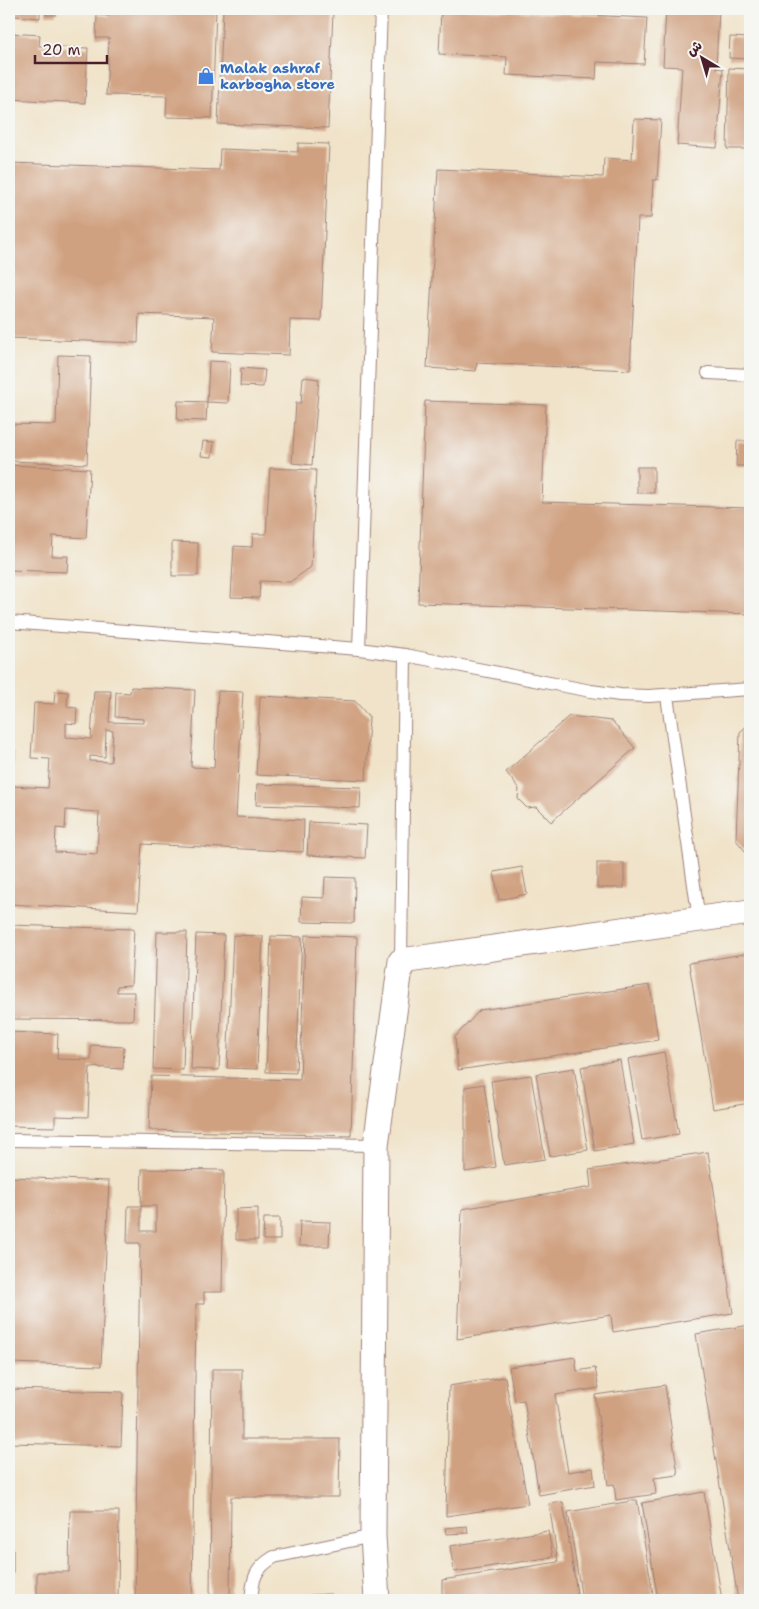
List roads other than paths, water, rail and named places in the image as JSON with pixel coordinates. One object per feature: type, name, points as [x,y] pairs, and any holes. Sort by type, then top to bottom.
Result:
[{"type":"street","points":[[378,1600],[373,1536],[376,1145],[401,961],[750,912]]},
{"type":"lane","points":[[359,649],[381,9]]},
{"type":"lane","points":[[708,373],[750,375]]},
{"type":"lane","points":[[9,622],[359,649],[620,695],[667,696],[750,689]]},
{"type":"lane","points":[[401,961],[405,656]]},
{"type":"lane","points":[[667,696],[699,920]]},
{"type":"lane","points":[[9,1140],[376,1145]]},
{"type":"lane","points":[[251,1600],[254,1579],[258,1570],[265,1562],[274,1557],[373,1536]]},
{"type":"place","name":"Malak ashraf karbogha store","points":[[206,76]]}]
